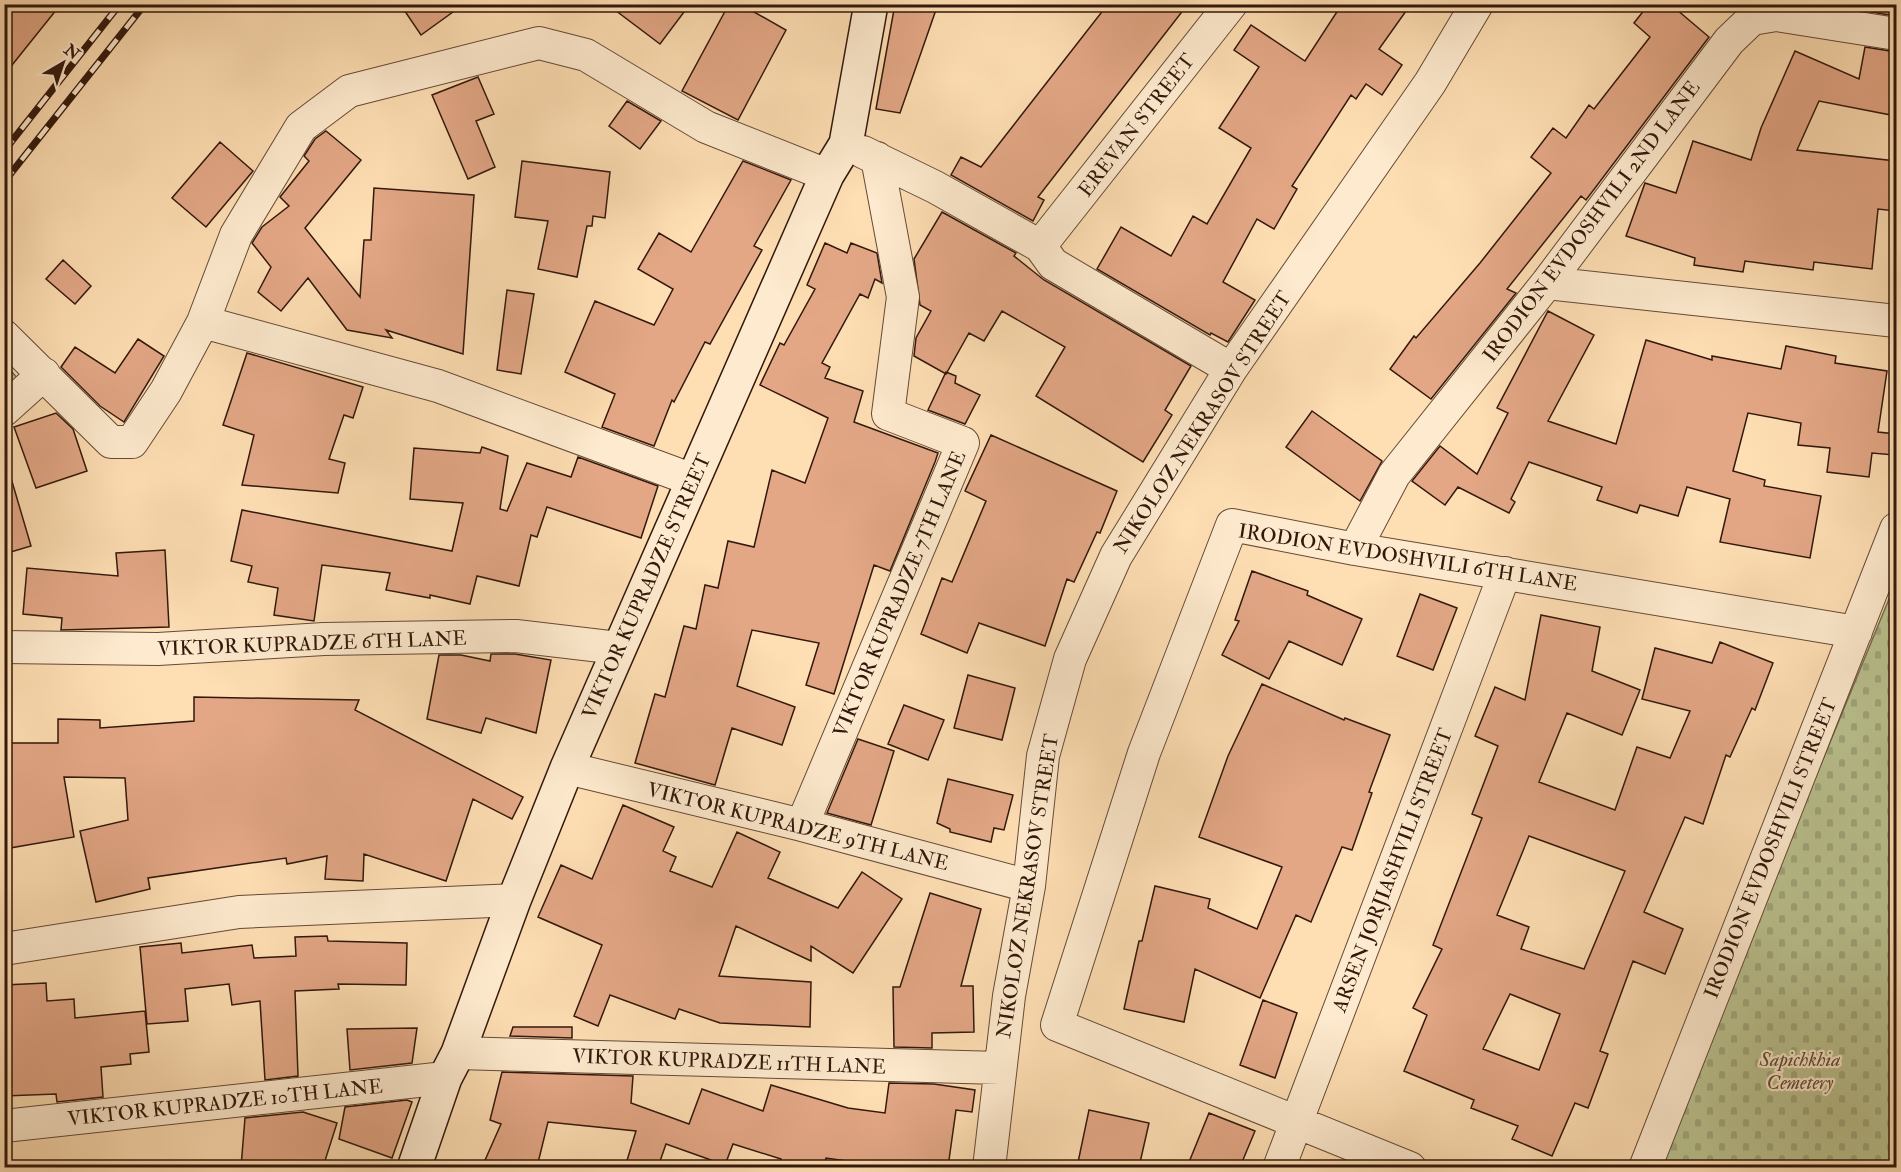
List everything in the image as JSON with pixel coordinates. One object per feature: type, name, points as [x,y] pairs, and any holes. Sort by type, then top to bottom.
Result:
[{"type":"street","name":"VIKTOR KUPRADZE STREET","points":[[414,1167],[514,900],[567,768],[827,174],[846,144],[871,4]]},
{"type":"street","name":"EREVAN STREET","points":[[1040,246],[1231,4]]},
{"type":"street","name":"NIKOLOZ NEKRASOV STREET","points":[[989,1167],[1000,1068],[1029,886],[1043,756],[1070,659],[1116,556],[1231,369],[1430,83],[1477,4]]},
{"type":"street","name":"IRODION EVDOSHVILI 2ND LANE","points":[[1354,549],[1394,475],[1547,283],[1729,41],[1752,20],[1776,15],[1896,34]]},
{"type":"street","points":[[4,336],[111,442],[132,442],[166,391],[203,322],[236,235],[301,127],[349,91],[539,43],[586,55],[706,127],[827,174]]},
{"type":"street","points":[[846,144],[934,187],[1040,246],[1053,264],[1231,369]]},
{"type":"street","name":"VIKTOR KUPRADZE 7TH LANE","points":[[802,825],[963,444],[888,414],[903,297],[877,158]]},
{"type":"street","points":[[1547,283],[1896,321]]},
{"type":"street","points":[[203,322],[438,386],[693,480]]},
{"type":"street","points":[[4,410],[44,374]]},
{"type":"street","name":"IRODION EVDOSHVILI 6TH LANE","points":[[1296,1121],[1057,1025],[1144,753],[1232,525],[1354,549],[1856,632]]},
{"type":"street","name":"IRODION EVDOSHVILI STREET","points":[[1644,1167],[1896,530]]},
{"type":"street","name":"ARSEN JORJIASHVILI STREET","points":[[1279,1167],[1505,573]]},
{"type":"street","name":"VIKTOR KUPRADZE 6TH LANE","points":[[4,647],[158,649],[324,639],[516,636],[618,648]]},
{"type":"street","name":"VIKTOR KUPRADZE 9TH LANE","points":[[567,768],[802,825],[1029,886]]},
{"type":"street","points":[[4,949],[239,912],[514,900]]},
{"type":"street","name":"VIKTOR KUPRADZE 11TH LANE","points":[[452,1066],[1000,1068]]},
{"type":"street","name":"VIKTOR KUPRADZE 10TH LANE","points":[[4,1126],[452,1066]]},
{"type":"street","points":[[1296,1121],[1410,1167]]},
{"type":"green space","points":[[5,364],[19,380],[5,393]]},
{"type":"green space","name":"Sapichkhia Cemetery","points":[[1896,582],[1896,1167],[1655,1167]]},
{"type":"building","points":[[4,4],[61,4],[4,75]]},
{"type":"building","points":[[400,4],[464,4],[421,35]]},
{"type":"building","points":[[607,4],[690,4],[660,44]]},
{"type":"building","points":[[729,4],[740,4],[786,30],[738,120],[682,91]]},
{"type":"building","points":[[895,4],[938,4],[900,113],[876,109]]},
{"type":"building","points":[[1108,4],[1188,4],[1038,197],[1044,200],[1033,221],[951,175],[961,157],[981,167]]},
{"type":"building","points":[[1342,4],[1411,4],[1379,49],[1402,65],[1382,95],[1366,84],[1356,99],[1351,95],[1292,186],[1297,189],[1274,229],[1257,219],[1223,282],[1255,300],[1228,342],[1211,333],[1210,335],[1097,269],[1121,227],[1171,256],[1193,216],[1207,224],[1251,148],[1219,128],[1259,67],[1234,50],[1251,25],[1305,61]]},
{"type":"building","points":[[1649,4],[1670,4],[1709,37],[1586,200],[1581,196],[1507,289],[1516,293],[1431,399],[1390,369],[1414,336],[1416,338],[1480,263],[1551,173],[1531,157],[1553,128],[1566,138],[1589,105],[1594,109],[1650,37],[1634,23]]},
{"type":"building","points":[[1873,4],[1896,4],[1896,16],[1871,12]]},
{"type":"building","points":[[1865,47],[1896,52],[1896,116],[1819,101],[1797,150],[1896,161],[1896,211],[1878,209],[1872,269],[1814,262],[1813,270],[1745,261],[1743,272],[1694,265],[1695,258],[1626,236],[1645,183],[1676,193],[1693,141],[1751,160],[1761,128],[1795,51],[1859,79]]},
{"type":"building","points":[[478,77],[494,114],[476,121],[495,167],[468,179],[432,95]]},
{"type":"building","points":[[627,101],[661,121],[640,149],[609,126]]},
{"type":"building","points":[[326,131],[361,160],[305,228],[360,297],[364,240],[371,240],[374,188],[474,195],[463,354],[386,330],[392,338],[347,330],[308,278],[281,311],[258,292],[271,267],[252,243],[262,227],[289,206],[280,197],[309,161],[304,156],[315,139]]},
{"type":"building","points":[[220,142],[253,171],[206,227],[172,198]]},
{"type":"building","points":[[522,161],[610,172],[605,218],[593,216],[592,226],[587,226],[577,277],[538,269],[548,221],[515,217]]},
{"type":"building","points":[[743,161],[791,180],[754,246],[762,250],[710,344],[705,342],[674,402],[672,400],[654,446],[602,427],[615,394],[565,372],[595,301],[654,325],[673,289],[638,269],[659,233],[691,252]]},
{"type":"building","points":[[942,212],[1016,253],[1014,256],[1044,280],[1191,366],[1165,410],[1172,415],[1143,462],[1036,396],[1065,347],[1002,311],[984,341],[969,333],[946,374],[914,356],[916,338],[931,311],[920,305],[914,259]]},
{"type":"building","points":[[825,243],[847,253],[851,243],[877,253],[882,283],[875,279],[868,298],[860,294],[822,363],[830,367],[825,378],[863,391],[854,422],[938,453],[935,462],[890,571],[874,565],[834,694],[806,685],[819,643],[752,630],[737,686],[795,707],[782,745],[732,728],[715,785],[635,763],[655,694],[665,697],[684,626],[696,629],[705,585],[718,588],[728,541],[754,547],[772,470],[805,483],[828,418],[760,385],[780,343],[784,345],[815,289],[807,285]]},
{"type":"building","points":[[63,260],[91,286],[75,304],[46,279]]},
{"type":"building","points":[[507,290],[534,294],[521,374],[497,370]]},
{"type":"building","points":[[1548,311],[1594,335],[1548,421],[1616,444],[1646,340],[1712,360],[1712,356],[1781,369],[1786,346],[1836,356],[1835,363],[1887,371],[1878,432],[1896,434],[1894,455],[1872,453],[1869,477],[1827,472],[1830,448],[1798,445],[1801,423],[1748,413],[1733,471],[1765,480],[1764,486],[1821,496],[1810,558],[1720,542],[1730,499],[1687,487],[1678,516],[1640,505],[1637,513],[1597,500],[1602,487],[1529,462],[1511,499],[1515,502],[1509,513],[1458,487],[1445,505],[1412,481],[1440,446],[1477,474],[1508,413],[1497,408]]},
{"type":"building","points":[[138,339],[164,356],[124,422],[100,406],[61,367],[75,347],[115,373]]},
{"type":"building","points":[[247,353],[363,387],[353,418],[344,415],[329,459],[345,463],[338,493],[242,485],[254,435],[223,425]]},
{"type":"building","points":[[946,372],[956,376],[955,383],[980,395],[965,424],[928,410]]},
{"type":"building","points":[[1312,411],[1382,461],[1360,501],[1286,447]]},
{"type":"building","points":[[56,413],[73,429],[87,471],[36,488],[14,427]]},
{"type":"building","points":[[991,435],[1117,491],[1100,533],[1097,532],[1074,582],[1067,579],[1045,646],[979,623],[967,653],[921,634],[942,578],[952,582],[986,501],[965,491]]},
{"type":"building","points":[[482,447],[508,456],[500,509],[507,511],[527,463],[571,477],[578,457],[658,486],[641,538],[547,507],[537,537],[531,535],[519,586],[477,576],[470,604],[430,595],[430,598],[386,590],[390,573],[322,565],[314,621],[274,615],[278,588],[248,582],[252,566],[231,561],[242,510],[452,551],[463,503],[410,499],[414,448],[480,453]]},
{"type":"building","points":[[11,478],[31,546],[4,554],[4,479]]},
{"type":"building","points":[[165,550],[169,627],[61,630],[62,618],[23,614],[27,568],[118,576],[116,553]]},
{"type":"building","points":[[1252,571],[1308,591],[1307,595],[1362,619],[1342,665],[1289,641],[1269,679],[1222,655],[1239,621],[1235,620]]},
{"type":"building","points":[[1420,594],[1457,608],[1433,670],[1397,656]]},
{"type":"building","points":[[1541,615],[1600,627],[1592,671],[1640,690],[1622,735],[1567,713],[1539,782],[1615,810],[1637,747],[1670,758],[1690,711],[1642,699],[1655,648],[1712,663],[1720,642],[1773,663],[1755,710],[1752,708],[1730,757],[1726,755],[1703,824],[1685,817],[1644,912],[1683,929],[1665,974],[1633,961],[1600,1051],[1608,1054],[1588,1108],[1575,1103],[1552,1156],[1512,1139],[1518,1126],[1471,1108],[1474,1100],[1404,1071],[1427,1015],[1413,1008],[1442,949],[1433,945],[1482,818],[1472,814],[1498,746],[1475,736],[1495,687],[1525,700]],"holes":[[[1529,836],[1625,871],[1584,969],[1521,949],[1529,927],[1497,915]],[[1510,994],[1560,1014],[1539,1070],[1483,1049]]]},
{"type":"building","points":[[491,654],[515,654],[551,660],[536,733],[486,718],[481,733],[427,719],[439,655],[461,655],[490,661]]},
{"type":"building","points":[[968,675],[1015,688],[1002,740],[954,728]]},
{"type":"building","points":[[1262,684],[1344,720],[1345,718],[1390,735],[1369,792],[1372,793],[1352,850],[1342,847],[1311,922],[1296,915],[1260,998],[1195,969],[1184,1022],[1124,1009],[1139,941],[1142,941],[1155,886],[1210,899],[1208,908],[1257,929],[1282,867],[1199,837],[1228,756]]},
{"type":"building","points":[[194,697],[359,700],[355,710],[523,797],[512,819],[473,799],[446,881],[364,854],[363,881],[325,879],[327,856],[287,864],[286,858],[148,878],[150,889],[96,902],[80,831],[128,820],[125,778],[64,777],[74,837],[4,849],[4,743],[58,743],[58,719],[100,720],[100,728],[194,721]]},
{"type":"building","points":[[904,705],[944,720],[928,760],[888,744]]},
{"type":"building","points":[[858,739],[894,751],[871,825],[827,813]]},
{"type":"building","points":[[948,779],[1013,795],[1004,830],[994,828],[991,842],[950,832],[950,829],[937,823]]},
{"type":"building","points":[[623,805],[674,827],[663,851],[676,857],[670,871],[712,887],[737,832],[780,852],[768,878],[838,908],[862,872],[902,899],[853,973],[811,946],[811,961],[736,926],[719,976],[811,982],[810,1027],[720,1023],[679,1009],[675,1019],[610,995],[598,1026],[574,1016],[602,945],[538,917],[561,865],[592,879]]},
{"type":"building","points":[[930,893],[981,909],[961,986],[973,986],[974,1032],[932,1033],[932,1048],[894,1047],[893,987],[900,987]]},
{"type":"building","points":[[327,936],[328,941],[407,943],[406,985],[338,984],[339,989],[295,991],[298,1076],[265,1080],[260,1001],[232,1005],[229,984],[185,989],[188,1021],[147,1024],[140,947],[181,943],[182,953],[252,945],[254,958],[296,956],[295,937]]},
{"type":"building","points":[[46,983],[47,1001],[74,999],[75,1018],[145,1011],[149,1052],[130,1054],[131,1064],[101,1067],[103,1097],[57,1102],[56,1094],[4,1096],[4,985]]},
{"type":"building","points":[[1263,1000],[1297,1013],[1275,1078],[1240,1065]]},
{"type":"building","points":[[513,1027],[572,1027],[572,1038],[510,1036]]},
{"type":"building","points":[[417,1028],[412,1063],[350,1070],[347,1029]]},
{"type":"building","points":[[502,1072],[633,1076],[631,1103],[689,1124],[702,1089],[763,1111],[771,1085],[848,1108],[885,1113],[889,1083],[934,1084],[975,1090],[972,1112],[956,1110],[948,1167],[890,1167],[826,1158],[824,1167],[779,1167],[781,1159],[733,1144],[725,1165],[666,1144],[658,1167],[625,1167],[636,1131],[548,1122],[537,1167],[482,1167],[501,1124],[490,1120]]},
{"type":"building","points":[[407,1100],[412,1102],[392,1158],[339,1139],[345,1107]]},
{"type":"building","points":[[1089,1110],[1149,1123],[1139,1167],[1077,1167]]},
{"type":"building","points":[[303,1112],[337,1123],[323,1167],[241,1167],[245,1118]]},
{"type":"building","points":[[1209,1113],[1255,1131],[1240,1167],[1187,1167]]},
{"type":"railway","points":[[4,151],[120,4]]},
{"type":"railway","points":[[4,182],[145,4]]}]
